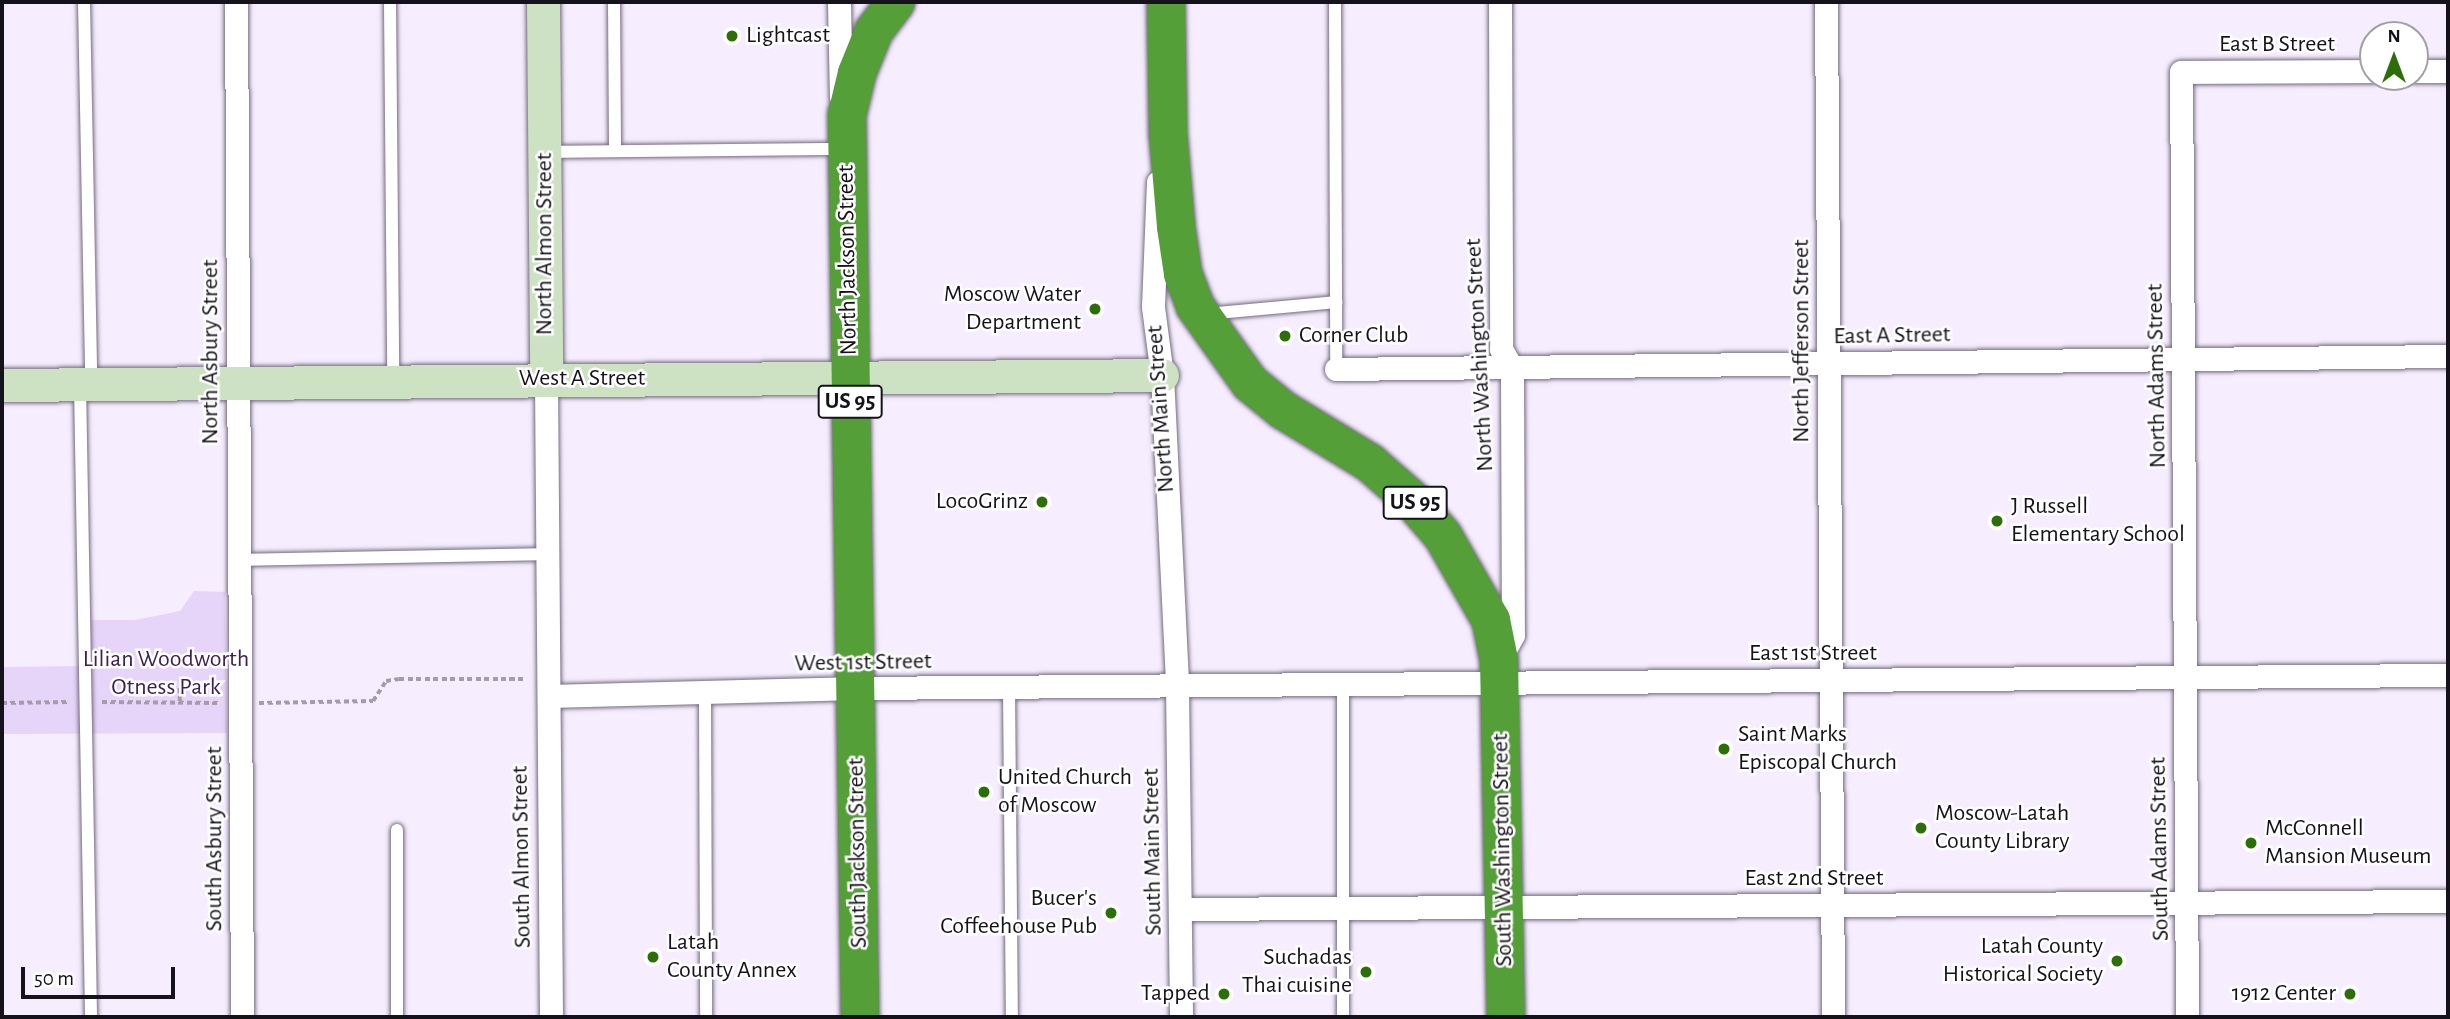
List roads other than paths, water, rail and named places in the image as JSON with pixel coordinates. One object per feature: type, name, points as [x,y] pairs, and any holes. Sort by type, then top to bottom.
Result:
[{"type":"highway","name":"US 95","points":[[847,132],[861,62],[874,31],[895,2]]},
{"type":"highway","name":"North Main Street","points":[[1166,2],[1168,133],[1183,274],[1200,314],[1250,383],[1283,410],[1370,463],[1411,499],[1443,536],[1490,620],[1500,672]]},
{"type":"highway","name":"North Jackson Street","points":[[847,132],[856,688]]},
{"type":"highway","name":"South Washington Street","points":[[1500,672],[1506,1017]]},
{"type":"highway","name":"South Jackson Street","points":[[856,688],[860,1017]]},
{"type":"street","name":"North Asbury Street","points":[[236,2],[240,703]]},
{"type":"street","name":"North Almon Street","points":[[543,2],[550,696]]},
{"type":"street","name":"North Jackson Street","points":[[839,2],[841,94],[847,132]]},
{"type":"street","name":"North Washington Street","points":[[1500,2],[1501,349],[1512,368],[1513,635],[1500,672]]},
{"type":"street","name":"North Jefferson Street","points":[[1826,2],[1833,1017]]},
{"type":"street","name":"East B Street","points":[[2180,72],[2359,71]]},
{"type":"street","points":[[2429,71],[2448,71]]},
{"type":"street","name":"North Adams Street","points":[[2180,72],[2183,679]]},
{"type":"street","name":"North Main Street","points":[[1168,133],[1156,198],[1153,307],[1162,374],[1177,686]]},
{"type":"street","name":"East A Street","points":[[1336,369],[2448,356]]},
{"type":"street","name":"West A Street","points":[[2,385],[1162,374]]},
{"type":"street","name":"East 1st Street","points":[[1177,686],[1343,685],[1500,672],[1831,680],[2448,675]]},
{"type":"street","name":"South Adams Street","points":[[2183,679],[2187,1017]]},
{"type":"street","name":"West 1st Street","points":[[550,696],[856,688],[1177,686]]},
{"type":"street","name":"South Main Street","points":[[1177,686],[1181,1017]]},
{"type":"street","name":"South Almon Street","points":[[550,696],[546,743],[551,1017]]},
{"type":"street","name":"South Asbury Street","points":[[240,703],[242,1017]]},
{"type":"street","name":"East 2nd Street","points":[[1180,909],[2448,901]]},
{"type":"lane","points":[[84,2],[91,1017]]},
{"type":"lane","points":[[390,2],[393,380]]},
{"type":"lane","points":[[614,2],[615,151]]},
{"type":"lane","points":[[1335,2],[1336,369]]},
{"type":"lane","points":[[544,152],[615,151],[847,132]]},
{"type":"lane","points":[[1200,314],[1336,302]]},
{"type":"lane","points":[[239,560],[547,554]]},
{"type":"lane","points":[[1343,685],[1343,1017]]},
{"type":"lane","points":[[1009,688],[1012,1017]]},
{"type":"lane","points":[[705,694],[706,1017]]},
{"type":"lane","points":[[397,830],[397,1017]]},
{"type":"place","name":"Lightcast","points":[[732,36]]},
{"type":"place","name":"Moscow Water Department","points":[[1095,309]]},
{"type":"place","name":"Corner Club","points":[[1285,336]]},
{"type":"place","name":"LocoGrinz","points":[[1042,502]]},
{"type":"place","name":"J Russell Elementary School","points":[[1997,521]]},
{"type":"place","name":"Saint Marks Episcopal Church","points":[[1724,749]]},
{"type":"place","name":"United Church of Moscow","points":[[984,792]]},
{"type":"place","name":"Moscow-Latah County Library","points":[[1921,828]]},
{"type":"place","name":"McConnell Mansion Museum","points":[[2251,843]]},
{"type":"place","name":"Bucer's Coffeehouse Pub","points":[[1111,913]]},
{"type":"place","name":"Latah County Annex","points":[[653,957]]},
{"type":"place","name":"Latah County Historical Society","points":[[2117,961]]},
{"type":"place","name":"Suchadas Thai cuisine","points":[[1366,972]]},
{"type":"place","name":"Tapped","points":[[1224,994]]},
{"type":"place","name":"1912 Center","points":[[2350,994]]},
{"type":"park label","name":"Lilian Woodworth Otness Park","points":[[166,674]]}]
